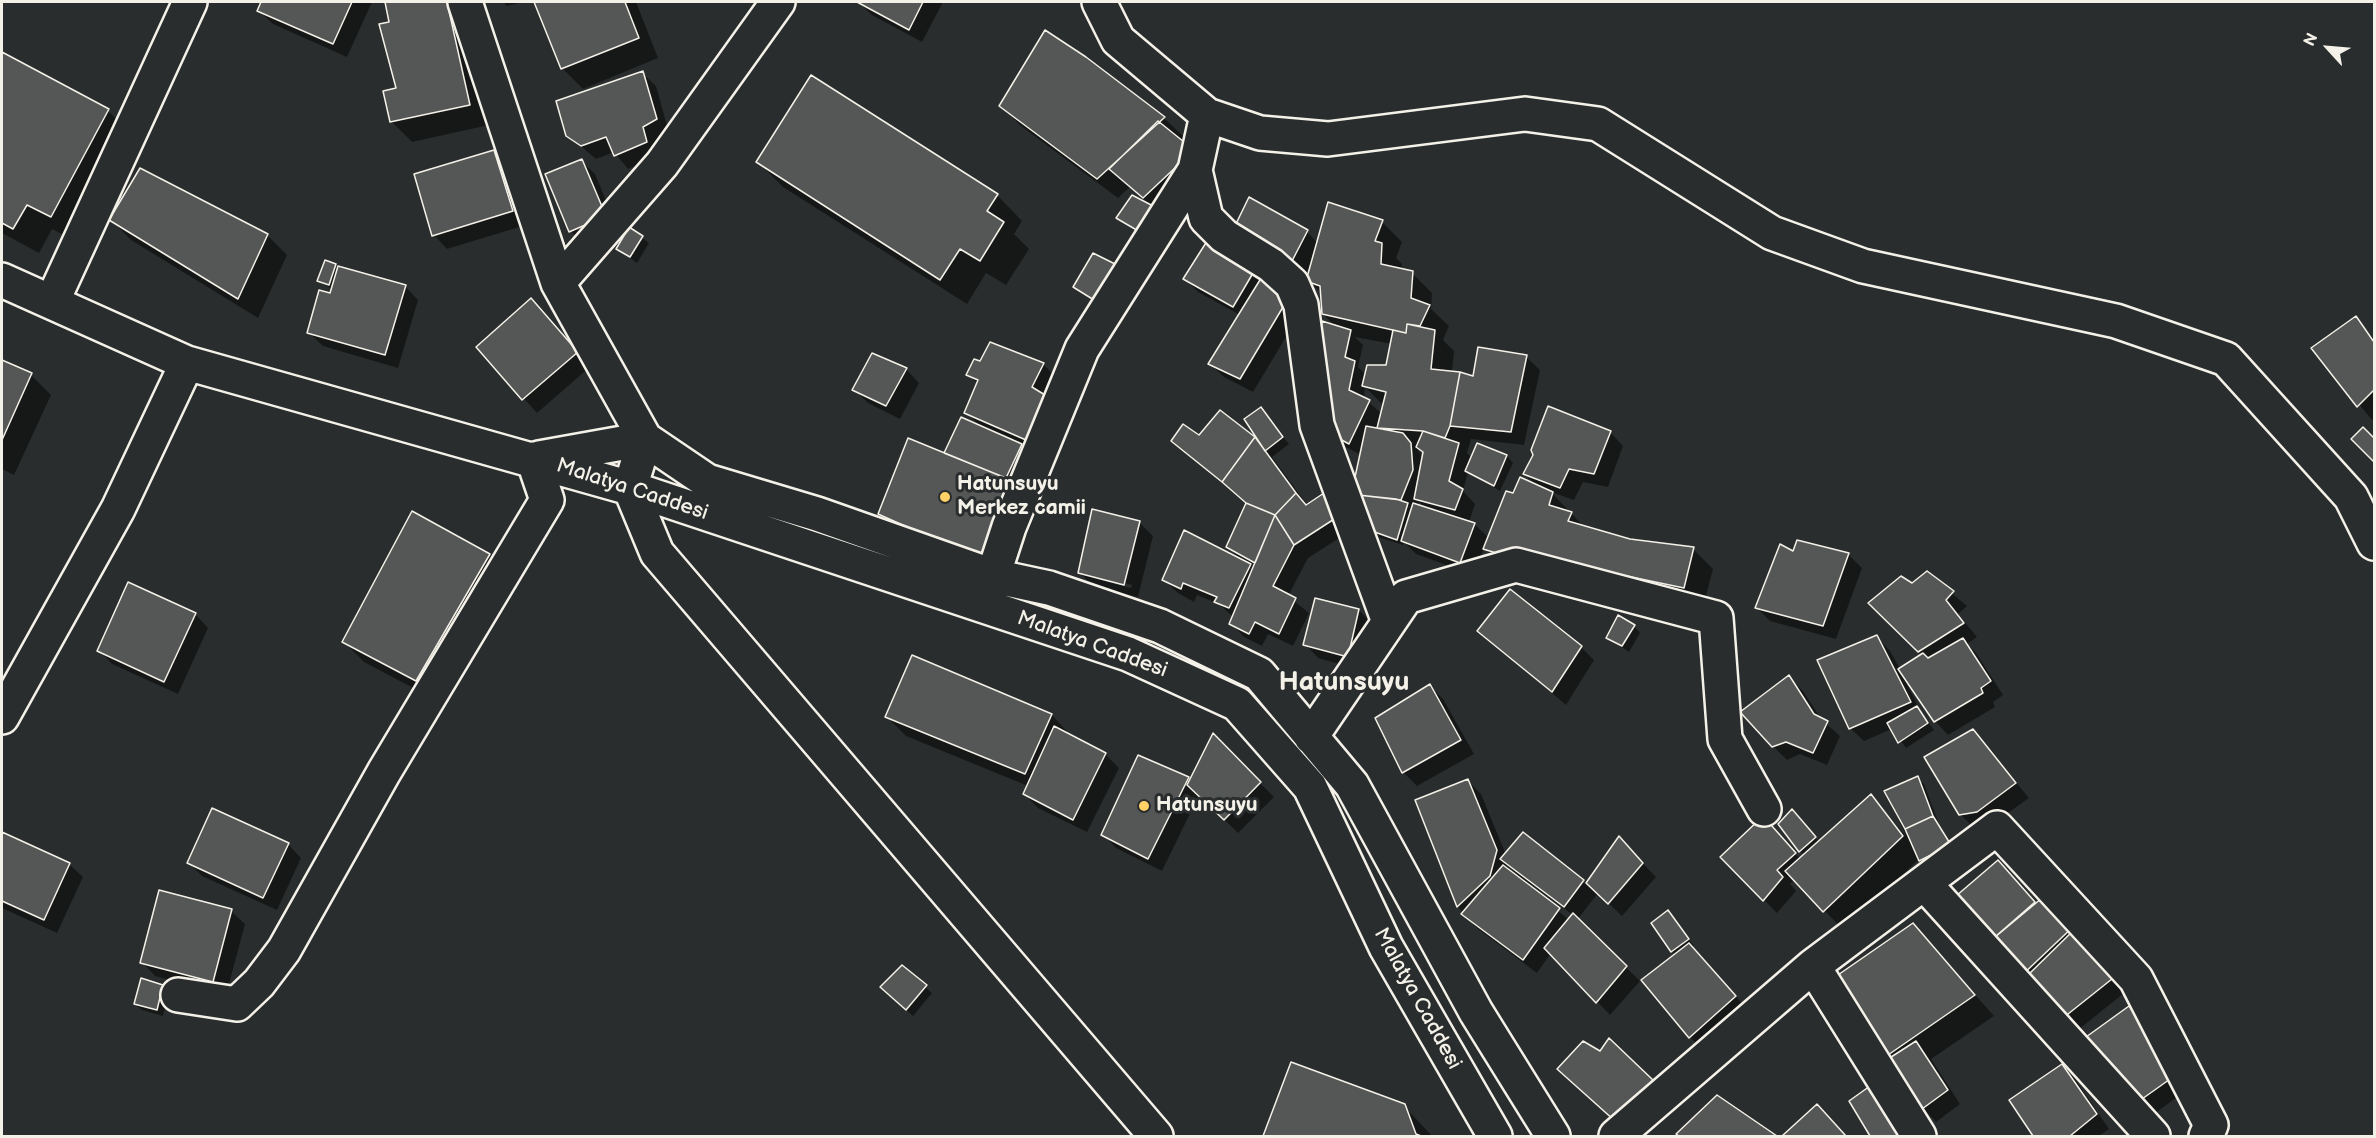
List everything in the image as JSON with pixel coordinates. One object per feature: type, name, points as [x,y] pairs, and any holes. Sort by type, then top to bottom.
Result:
[{"type":"street","points":[[52,302],[190,2]]},
{"type":"street","points":[[465,2],[558,283],[645,439],[707,481],[817,514],[993,576],[1049,588],[1160,626],[1259,674],[1352,785],[1476,1012],[1553,1137]]},
{"type":"street","points":[[558,283],[662,164],[778,2]]},
{"type":"street","points":[[1099,2],[1118,40],[1207,114],[1260,133],[1328,139],[1525,114],[1598,124],[1772,233],[1863,267],[2116,321],[2226,359],[2351,497],[2374,543]]},
{"type":"street","points":[[993,576],[1009,527],[1082,349],[1195,170],[1207,114]]},
{"type":"street","points":[[1195,170],[1206,218],[1224,236],[1271,266],[1292,284],[1301,305],[1317,425],[1391,604]]},
{"type":"street","name":"Malatya Caddesi","points":[[2,280],[187,363],[630,488],[1128,654],[1237,704],[1310,787],[1386,946],[1495,1137]]},
{"type":"street","points":[[2,717],[118,509],[187,363]]},
{"type":"street","points":[[178,995],[237,1004],[259,983],[284,950],[384,772],[546,500],[533,459],[645,439]]},
{"type":"street","points":[[645,439],[630,488],[657,553],[1156,1137]]},
{"type":"street","points":[[1311,737],[1391,604],[1516,565],[1716,618],[1725,739],[1764,809]]},
{"type":"street","points":[[1616,1137],[1813,966],[1997,828],[2136,979],[2211,1125],[2206,1137]]},
{"type":"street","points":[[1924,883],[2153,1137]]},
{"type":"street","points":[[1813,966],[1919,1137]]},
{"type":"building","points":[[261,2],[352,2],[333,44],[257,11]]},
{"type":"building","points":[[385,2],[447,2],[470,105],[390,122],[383,91],[396,88],[379,24],[389,22]]},
{"type":"building","points":[[534,2],[625,2],[639,38],[561,69]]},
{"type":"building","points":[[857,2],[923,2],[909,30]]},
{"type":"building","points":[[1045,30],[1086,57],[1165,117],[1097,179],[999,106]]},
{"type":"building","points":[[2,52],[109,109],[51,217],[27,205],[13,229],[2,223]]},
{"type":"building","points":[[643,71],[657,119],[643,127],[647,142],[614,156],[606,137],[581,146],[566,136],[556,101]]},
{"type":"building","points":[[811,75],[998,194],[987,211],[1004,222],[980,261],[960,249],[940,280],[756,162]]},
{"type":"building","points":[[1158,121],[1194,150],[1143,198],[1109,169]]},
{"type":"building","points":[[494,150],[513,211],[432,236],[414,174]]},
{"type":"building","points":[[582,159],[606,216],[569,232],[545,174]]},
{"type":"building","points":[[140,168],[268,234],[238,299],[109,220]]},
{"type":"building","points":[[1132,195],[1155,207],[1140,232],[1116,218]]},
{"type":"building","points":[[1249,197],[1308,230],[1291,263],[1232,232]]},
{"type":"building","points":[[1328,202],[1383,220],[1375,241],[1382,243],[1381,264],[1413,271],[1411,298],[1430,305],[1420,326],[1407,324],[1406,333],[1322,314],[1320,286],[1306,281]]},
{"type":"building","points":[[629,227],[643,236],[630,257],[616,249]]},
{"type":"building","points":[[1209,238],[1256,268],[1233,307],[1183,279]]},
{"type":"building","points":[[1093,253],[1115,264],[1094,300],[1073,287]]},
{"type":"building","points":[[325,260],[336,264],[329,285],[317,281]]},
{"type":"building","points":[[338,266],[406,285],[385,355],[307,333],[319,290],[330,293]]},
{"type":"building","points":[[1263,275],[1292,292],[1240,379],[1208,364]]},
{"type":"building","points":[[531,298],[578,352],[522,400],[476,347]]},
{"type":"building","points":[[2356,316],[2374,342],[2374,390],[2357,407],[2311,348]]},
{"type":"building","points":[[1322,321],[1351,330],[1345,357],[1355,361],[1349,390],[1370,400],[1349,444],[1327,432],[1317,361]]},
{"type":"building","points":[[1407,324],[1435,330],[1431,369],[1460,372],[1450,426],[1445,438],[1423,431],[1377,428],[1386,392],[1362,386],[1367,365],[1386,365],[1393,330],[1406,333]]},
{"type":"building","points":[[990,342],[1044,363],[1032,387],[1045,395],[1026,440],[964,413],[978,380],[966,375],[974,359],[980,361]]},
{"type":"building","points":[[1478,347],[1527,355],[1511,432],[1450,426],[1460,372],[1473,376]]},
{"type":"building","points":[[872,353],[907,368],[886,406],[852,390]]},
{"type":"building","points":[[2,360],[32,373],[2,440]]},
{"type":"building","points":[[1548,406],[1611,431],[1594,474],[1569,469],[1560,488],[1523,474],[1533,455],[1531,450]]},
{"type":"building","points":[[1261,407],[1283,437],[1265,451],[1244,419]]},
{"type":"building","points":[[1220,410],[1255,437],[1222,482],[1171,441],[1183,424],[1199,435]]},
{"type":"building","points":[[961,417],[1022,444],[1006,478],[944,453]]},
{"type":"building","points":[[1366,426],[1403,433],[1411,443],[1413,470],[1401,500],[1358,495],[1352,491]]},
{"type":"building","points":[[2363,427],[2374,438],[2374,462],[2351,439]]},
{"type":"building","points":[[1423,431],[1459,443],[1449,481],[1463,489],[1455,510],[1414,499],[1423,452],[1416,447]]},
{"type":"building","points":[[1255,437],[1296,493],[1275,515],[1246,503],[1222,482]]},
{"type":"building","name":"Hatunsuyu Merkez camii","points":[[908,438],[1013,481],[981,560],[878,514]]},
{"type":"building","points":[[1477,443],[1507,455],[1494,486],[1465,471]]},
{"type":"building","points":[[1520,477],[1553,492],[1549,505],[1572,512],[1568,521],[1630,539],[1694,547],[1684,588],[1521,554],[1519,560],[1483,549],[1506,491],[1513,493]]},
{"type":"building","points":[[1330,489],[1342,514],[1294,545],[1275,515],[1296,493],[1306,505]]},
{"type":"building","points":[[1358,495],[1396,499],[1408,503],[1397,540],[1369,530]]},
{"type":"building","points":[[1246,503],[1275,515],[1255,563],[1226,547]]},
{"type":"building","points":[[1413,503],[1475,523],[1460,563],[1401,541]]},
{"type":"building","points":[[1092,509],[1140,521],[1124,585],[1078,573]]},
{"type":"building","points":[[412,511],[490,554],[416,681],[342,642]]},
{"type":"building","points":[[1275,515],[1294,545],[1273,586],[1296,598],[1279,634],[1255,622],[1249,634],[1229,624]]},
{"type":"building","points":[[1184,530],[1251,564],[1229,608],[1214,602],[1217,597],[1183,583],[1181,589],[1162,580]]},
{"type":"building","points":[[1797,540],[1849,553],[1823,626],[1755,608],[1780,544],[1793,551]]},
{"type":"building","points":[[1927,571],[1954,591],[1946,600],[1964,623],[1918,652],[1868,603],[1901,576],[1912,583]]},
{"type":"building","points":[[128,582],[196,613],[164,682],[97,651]]},
{"type":"building","points":[[1510,589],[1582,646],[1552,692],[1477,631]]},
{"type":"building","points":[[1315,598],[1359,609],[1348,657],[1303,645]]},
{"type":"building","points":[[1618,615],[1635,625],[1622,646],[1606,638]]},
{"type":"building","points":[[1877,635],[1911,702],[1849,729],[1817,660]]},
{"type":"building","points":[[1963,638],[1991,681],[1981,688],[1983,693],[1934,722],[1898,669],[1923,653],[1928,658]]},
{"type":"building","points":[[912,655],[1052,714],[1025,774],[885,717]]},
{"type":"building","points":[[1789,675],[1814,714],[1828,721],[1813,753],[1786,742],[1772,747],[1740,712]]},
{"type":"building","points":[[1430,684],[1461,740],[1402,773],[1375,718]]},
{"type":"building","points":[[1917,706],[1928,723],[1898,743],[1887,723]]},
{"type":"building","points":[[1054,726],[1106,753],[1073,820],[1023,794]]},
{"type":"building","points":[[1973,729],[2016,783],[1977,812],[1959,815],[1924,757]]},
{"type":"building","points":[[1213,733],[1261,782],[1224,820],[1187,785]]},
{"type":"building","name":"Hatunsuyu","points":[[1138,755],[1189,777],[1148,859],[1101,835]]},
{"type":"building","points":[[1918,776],[1933,816],[1905,829],[1884,791]]},
{"type":"building","points":[[1468,779],[1497,850],[1490,876],[1457,907],[1415,800]]},
{"type":"building","points":[[1871,794],[1903,836],[1823,912],[1785,871]]},
{"type":"building","points":[[212,808],[289,843],[263,898],[187,863]]},
{"type":"building","points":[[1792,809],[1816,837],[1799,852],[1778,824]]},
{"type":"building","points":[[1763,816],[1796,853],[1777,870],[1783,877],[1763,901],[1720,857]]},
{"type":"building","points":[[1933,816],[1951,845],[1919,861],[1905,829]]},
{"type":"building","points":[[2,832],[70,863],[44,920],[2,901]]},
{"type":"building","points":[[1523,832],[1584,880],[1564,907],[1500,859]]},
{"type":"building","points":[[1619,836],[1643,863],[1608,904],[1586,883]]},
{"type":"building","points":[[1998,860],[2035,902],[1988,943],[1949,902]]},
{"type":"building","points":[[1503,865],[1560,908],[1523,960],[1461,914]]},
{"type":"building","points":[[159,890],[232,909],[213,982],[140,963]]},
{"type":"building","points":[[2042,898],[2075,925],[2019,978],[1988,943]]},
{"type":"building","points":[[1668,910],[1689,939],[1671,952],[1651,923]]},
{"type":"building","points":[[1573,913],[1627,966],[1596,1003],[1544,948]]},
{"type":"building","points":[[1913,923],[1975,995],[1888,1055],[1835,977]]},
{"type":"building","points":[[2080,924],[2122,971],[2063,1018],[2029,974]]},
{"type":"building","points":[[1689,943],[1736,996],[1689,1038],[1641,980]]},
{"type":"building","points":[[902,965],[927,985],[906,1010],[880,987]]},
{"type":"building","points":[[141,978],[163,985],[157,1010],[134,1004]]},
{"type":"building","points":[[2129,1006],[2180,1072],[2135,1104],[2086,1037]]},
{"type":"building","points":[[1609,1038],[1653,1080],[1615,1121],[1557,1069],[1583,1041],[1600,1051]]},
{"type":"building","points":[[1916,1041],[1948,1090],[1922,1109],[1888,1059]]},
{"type":"building","points":[[1291,1062],[1405,1104],[1416,1134],[1421,1136],[1263,1136]]},
{"type":"building","points":[[2062,1064],[2097,1114],[2070,1136],[2033,1136],[2009,1100]]},
{"type":"building","points":[[1877,1081],[1909,1136],[1870,1136],[1849,1101]]},
{"type":"building","points":[[1717,1095],[1777,1136],[1679,1136],[1676,1134]]},
{"type":"building","points":[[1817,1104],[1846,1136],[1782,1136]]},
{"type":"place","name":"Hatunsuyu Merkez camii","points":[[945,497]]},
{"type":"place","name":"Hatunsuyu","points":[[1144,806]]},
{"type":"district","name":"Hatunsuyu","points":[[1344,683]]}]
